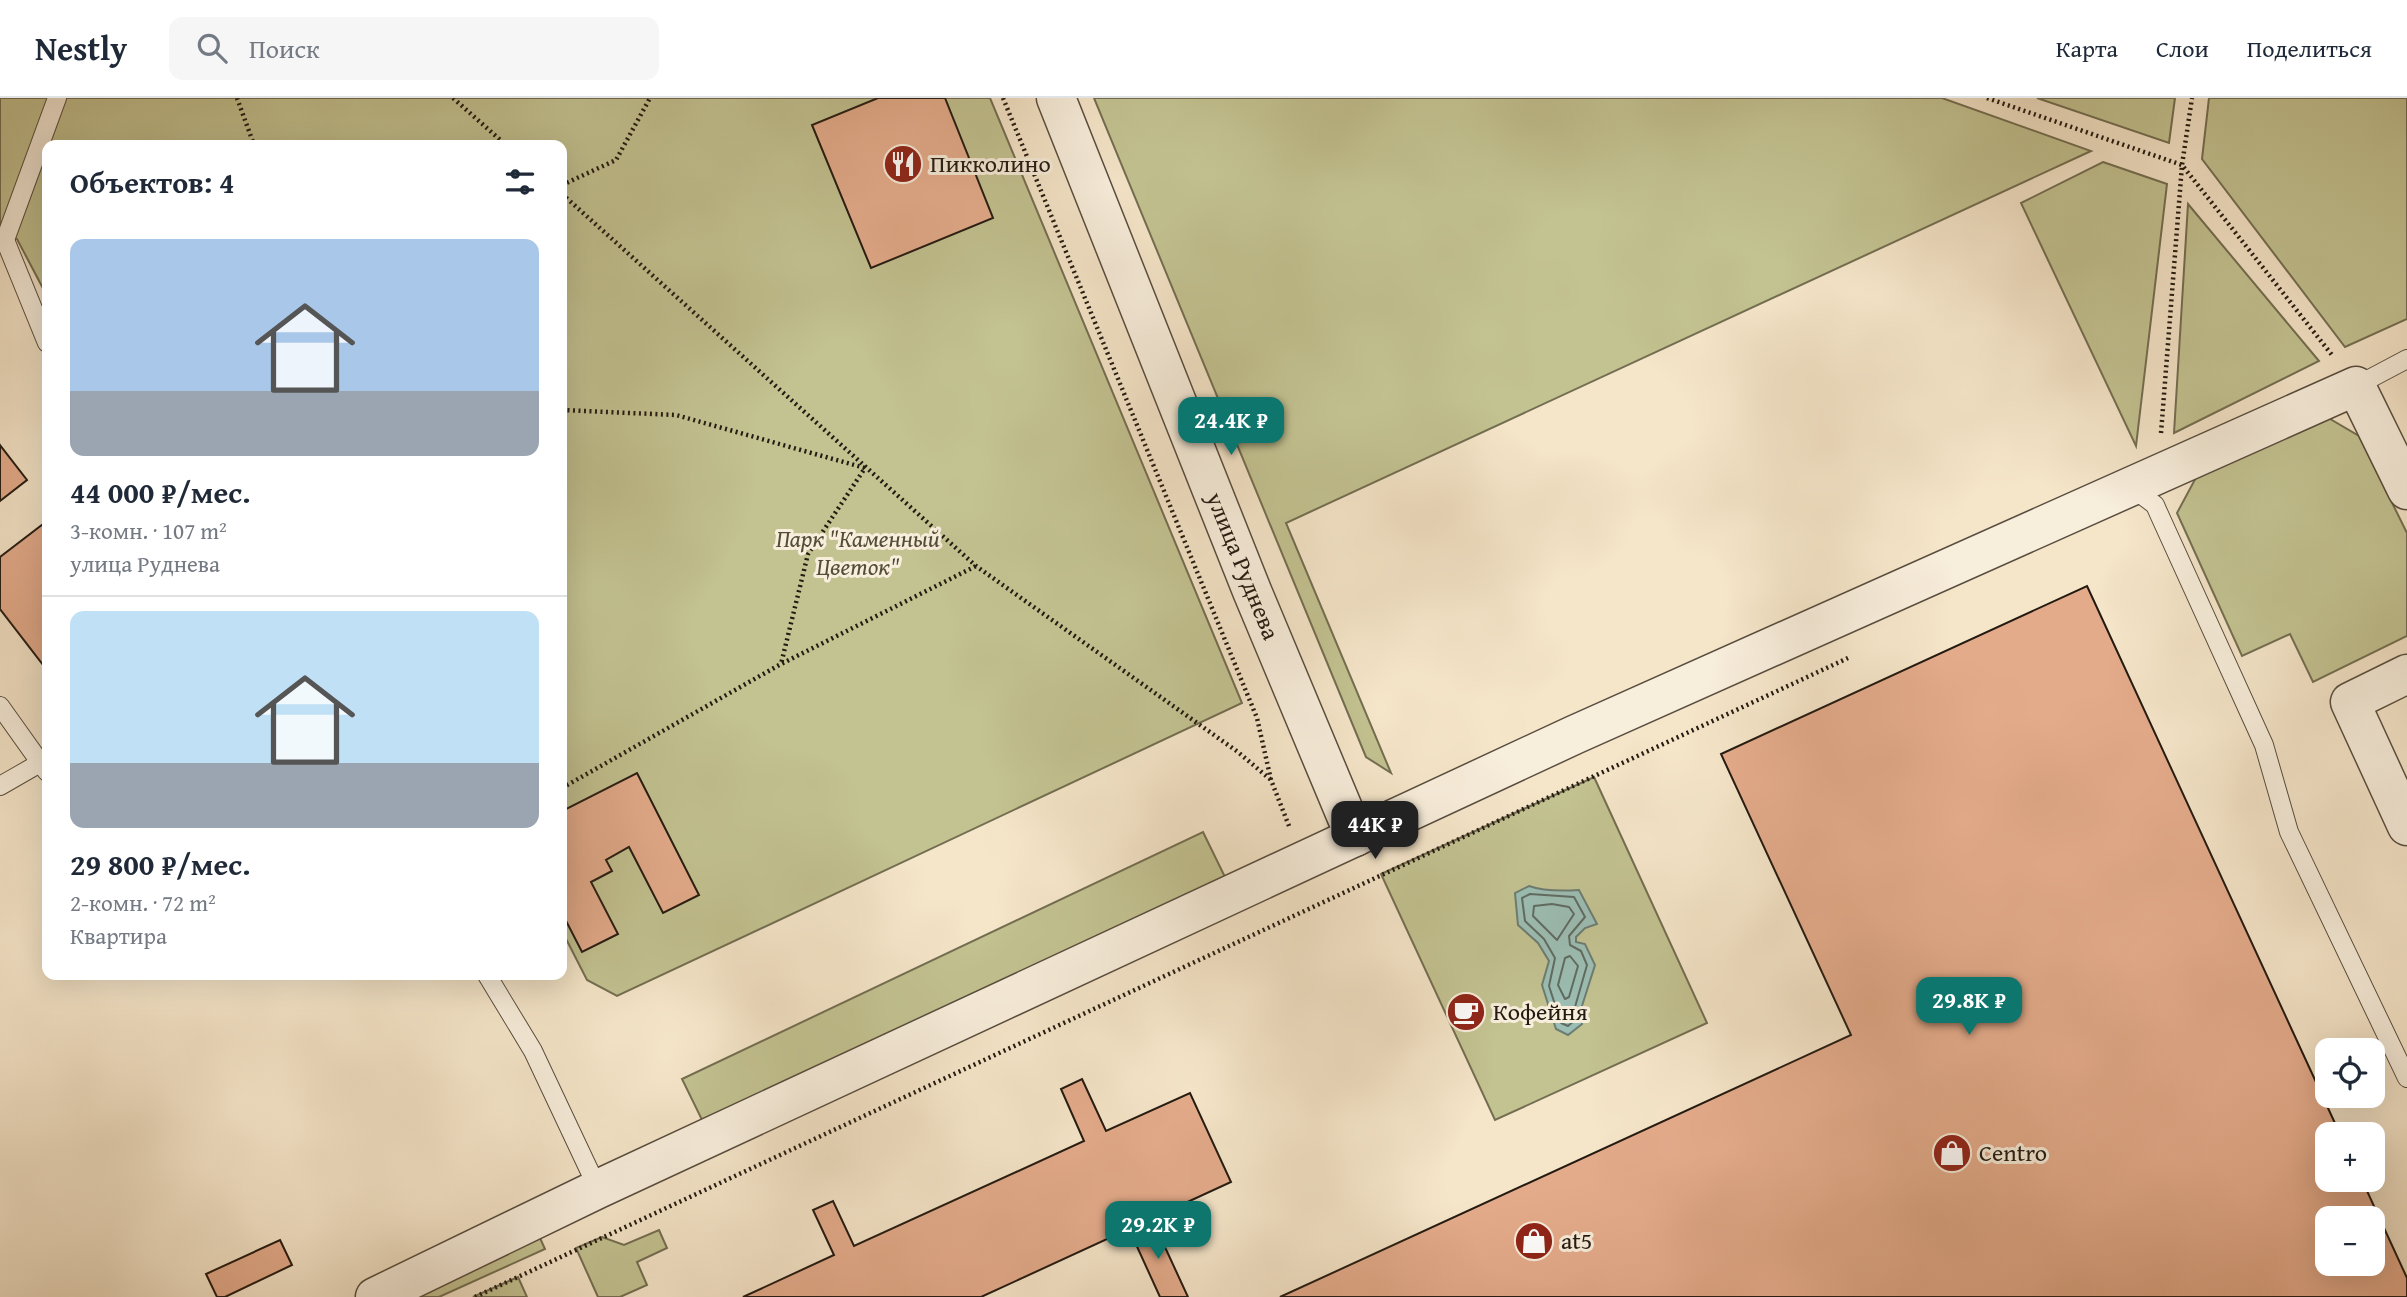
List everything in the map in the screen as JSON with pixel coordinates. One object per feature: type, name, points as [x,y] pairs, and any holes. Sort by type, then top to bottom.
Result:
[{"type":"street","name":"улица Руднева","points":[[1056,98],[1247,578],[1355,837]]},
{"type":"street","points":[[375,1297],[598,1189],[1302,861],[2143,479],[2356,386],[2407,490]]},
{"type":"street","points":[[2407,674],[2350,702],[2407,826]]},
{"type":"lane","points":[[42,330],[3,239],[57,98]]},
{"type":"lane","points":[[2356,386],[2407,359]]},
{"type":"lane","points":[[2143,479],[2264,745],[2289,832],[2407,1078]]},
{"type":"lane","points":[[0,706],[42,760]]},
{"type":"lane","points":[[0,786],[42,765]]},
{"type":"lane","points":[[490,980],[533,1051],[598,1189]]},
{"type":"path","points":[[237,98],[252,140]]},
{"type":"path","points":[[453,98],[500,140]]},
{"type":"path","points":[[567,183],[616,160],[650,98]]},
{"type":"path","points":[[1003,98],[1257,718],[1271,780],[1302,861]]},
{"type":"path","points":[[1987,98],[2182,165],[2356,386]]},
{"type":"path","points":[[2143,479],[2192,98]]},
{"type":"path","points":[[567,199],[976,566],[1238,752],[1271,780]]},
{"type":"path","points":[[567,410],[676,415],[865,468]]},
{"type":"path","points":[[781,664],[808,554],[865,468]]},
{"type":"path","points":[[567,785],[781,664],[976,566]]},
{"type":"path","points":[[475,1297],[1858,653]]},
{"type":"green space","name":"Парк \"Каменный Цветок\"","points":[[0,98],[990,98],[1242,703],[617,996],[587,980],[567,941],[567,140],[42,140],[42,286],[17,239],[0,233]]},
{"type":"green space","points":[[1094,98],[1942,98],[2091,151],[1286,523],[1391,773],[1366,757]]},
{"type":"green space","points":[[2037,98],[2175,98],[2169,143]]},
{"type":"green space","points":[[2209,98],[2407,98],[2407,319],[2345,347],[2202,159]]},
{"type":"green space","points":[[2103,162],[2167,184],[2136,446],[2021,203]]},
{"type":"green space","points":[[2188,204],[2319,361],[2174,433]]},
{"type":"green space","points":[[2320,413],[2359,436],[2407,533],[2407,636],[2313,682],[2290,634],[2242,656],[2177,513],[2199,472]]},
{"type":"green space","points":[[1594,777],[1707,1023],[1495,1120],[1381,874]]},
{"type":"green space","points":[[1203,832],[1225,877],[704,1124],[682,1079]]},
{"type":"green space","points":[[659,1230],[667,1248],[637,1262],[647,1285],[620,1297],[598,1297],[576,1248],[602,1237],[624,1245]]},
{"type":"green space","points":[[540,1238],[545,1249],[439,1297],[409,1297]]},
{"type":"green space","points":[[518,1277],[527,1297],[473,1297]]},
{"type":"water","points":[[1529,886],[1547,890],[1579,890],[1597,924],[1585,928],[1576,937],[1576,942],[1585,944],[1595,965],[1581,1009],[1582,1024],[1568,1035],[1556,1029],[1542,985],[1549,961],[1538,943],[1518,925],[1515,893]]},
{"type":"building","points":[[878,98],[945,98],[993,218],[871,268],[812,125]]},
{"type":"building","points":[[0,445],[27,480],[0,501]]},
{"type":"building","points":[[42,525],[42,664],[0,609],[0,557]]},
{"type":"building","points":[[2087,586],[2315,1080],[2315,1108],[2328,1108],[2334,1122],[2315,1122],[2315,1192],[2368,1192],[2374,1206],[2315,1206],[2315,1276],[2385,1276],[2385,1230],[2407,1278],[2407,1297],[1280,1297],[1851,1035],[1721,754]]},
{"type":"building","points":[[637,773],[699,895],[663,913],[629,847],[606,860],[612,871],[591,882],[618,934],[582,952],[567,923],[567,808]]},
{"type":"building","points":[[1082,1079],[1106,1131],[1190,1093],[1231,1182],[981,1297],[743,1297],[834,1255],[813,1210],[833,1201],[854,1246],[1084,1141],[1061,1089]]},
{"type":"building","points":[[1152,1219],[1188,1297],[1160,1297],[1129,1229]]},
{"type":"building","points":[[280,1240],[292,1265],[225,1297],[217,1297],[206,1274]]},
{"type":"place","name":"Пикколино","points":[[903,164]]},
{"type":"place","name":"Кофейня","points":[[1466,1012]]},
{"type":"place","name":"Centro","points":[[1952,1153]]},
{"type":"place","name":"at5","points":[[1534,1241]]}]
